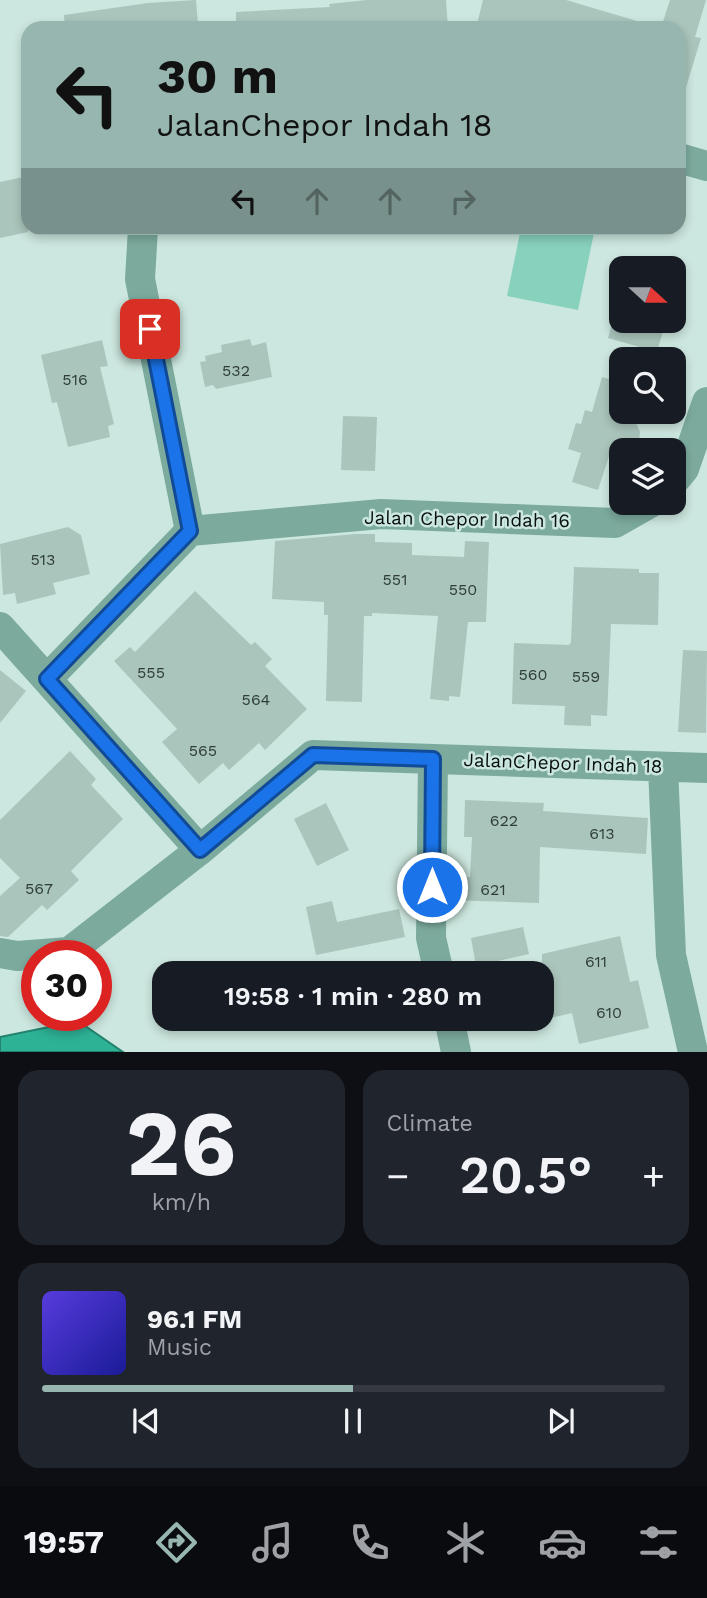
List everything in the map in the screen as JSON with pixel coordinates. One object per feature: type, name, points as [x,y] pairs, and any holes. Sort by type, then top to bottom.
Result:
[{"type":"street","points":[[686,160],[707,166]]},
{"type":"street","points":[[47,679],[190,531],[140,279],[143,235]]},
{"type":"street","points":[[686,463],[707,402]]},
{"type":"street","name":"Jalan Chepor Indah 16","points":[[190,531],[381,514],[615,523],[629,515]]},
{"type":"street","points":[[0,627],[200,850]]},
{"type":"street","name":"JalanChepor Indah 18","points":[[0,953],[17,956],[69,952],[200,850],[313,755],[707,768]]},
{"type":"street","points":[[433,759],[431,938],[436,961]]},
{"type":"street","points":[[663,767],[671,954],[693,1052]]},
{"type":"street","points":[[452,1031],[456,1052]]},
{"type":"shaded area","points":[[520,235],[594,235],[578,310],[507,296]]},
{"type":"shaded area","points":[[29,1031],[93,1031],[123,1052],[0,1052],[0,1037]]},
{"type":"building","points":[[196,0],[198,21],[64,21],[64,15],[148,3]]},
{"type":"building","points":[[367,0],[446,0],[448,21],[236,21],[236,12],[330,7],[329,4]]},
{"type":"building","points":[[483,0],[566,0],[637,21],[478,21]]},
{"type":"building","points":[[670,0],[706,0],[695,37],[701,38],[686,87],[686,21],[663,21]]},
{"type":"building","points":[[21,178],[21,234],[0,238],[0,182]]},
{"type":"building","points":[[609,333],[662,333],[658,347],[640,347],[608,338]]},
{"type":"building","points":[[250,339],[252,346],[266,342],[272,377],[216,389],[213,385],[205,387],[200,362],[206,361],[205,356],[222,352],[221,345]]},
{"type":"building","points":[[102,340],[108,366],[100,367],[114,424],[108,426],[110,437],[68,447],[57,402],[52,403],[41,355]]},
{"type":"building","points":[[602,377],[609,379],[609,424],[637,424],[640,432],[639,438],[609,438],[609,456],[598,490],[572,482],[581,453],[568,449],[576,423],[581,424],[585,410],[592,412]]},
{"type":"building","points":[[343,416],[377,417],[375,471],[341,470]]},
{"type":"building","points":[[68,527],[81,535],[90,574],[53,583],[56,594],[17,604],[15,593],[3,595],[0,544]]},
{"type":"building","points":[[375,534],[375,542],[412,543],[412,555],[464,557],[465,541],[489,542],[486,622],[468,622],[460,697],[449,696],[449,701],[430,699],[438,616],[372,613],[372,616],[364,616],[362,702],[326,701],[328,615],[324,615],[324,602],[272,599],[275,541]]},
{"type":"building","points":[[574,567],[639,569],[639,573],[659,573],[658,625],[611,624],[607,716],[591,715],[591,726],[564,725],[565,706],[512,704],[514,643],[569,645],[571,642]]},
{"type":"building","points":[[195,591],[251,645],[255,642],[272,659],[265,666],[307,709],[265,750],[259,743],[229,770],[223,763],[199,784],[162,742],[177,729],[114,661],[130,647],[135,652]]},
{"type":"building","points":[[683,650],[707,651],[706,733],[678,732]]},
{"type":"building","points":[[0,670],[26,691],[0,723]]},
{"type":"building","points":[[70,751],[96,779],[91,785],[123,819],[71,871],[79,880],[47,910],[42,905],[8,937],[0,936],[0,896],[20,878],[0,858],[0,820]]},
{"type":"building","points":[[465,800],[544,803],[543,811],[648,818],[646,854],[540,847],[539,903],[449,900],[449,877],[470,877],[472,837],[464,837]]},
{"type":"building","points":[[326,803],[349,850],[317,866],[294,819]]},
{"type":"building","points":[[332,901],[337,922],[399,909],[405,937],[316,955],[306,907]]},
{"type":"building","points":[[523,927],[529,954],[498,961],[475,961],[471,938]]},
{"type":"building","points":[[620,936],[630,982],[638,980],[649,1028],[579,1044],[572,1013],[554,1017],[554,961],[542,961],[542,954]]},
{"type":"route","points":[[150,329],[190,531],[47,679],[200,850],[313,755],[433,759],[432,887]]}]
